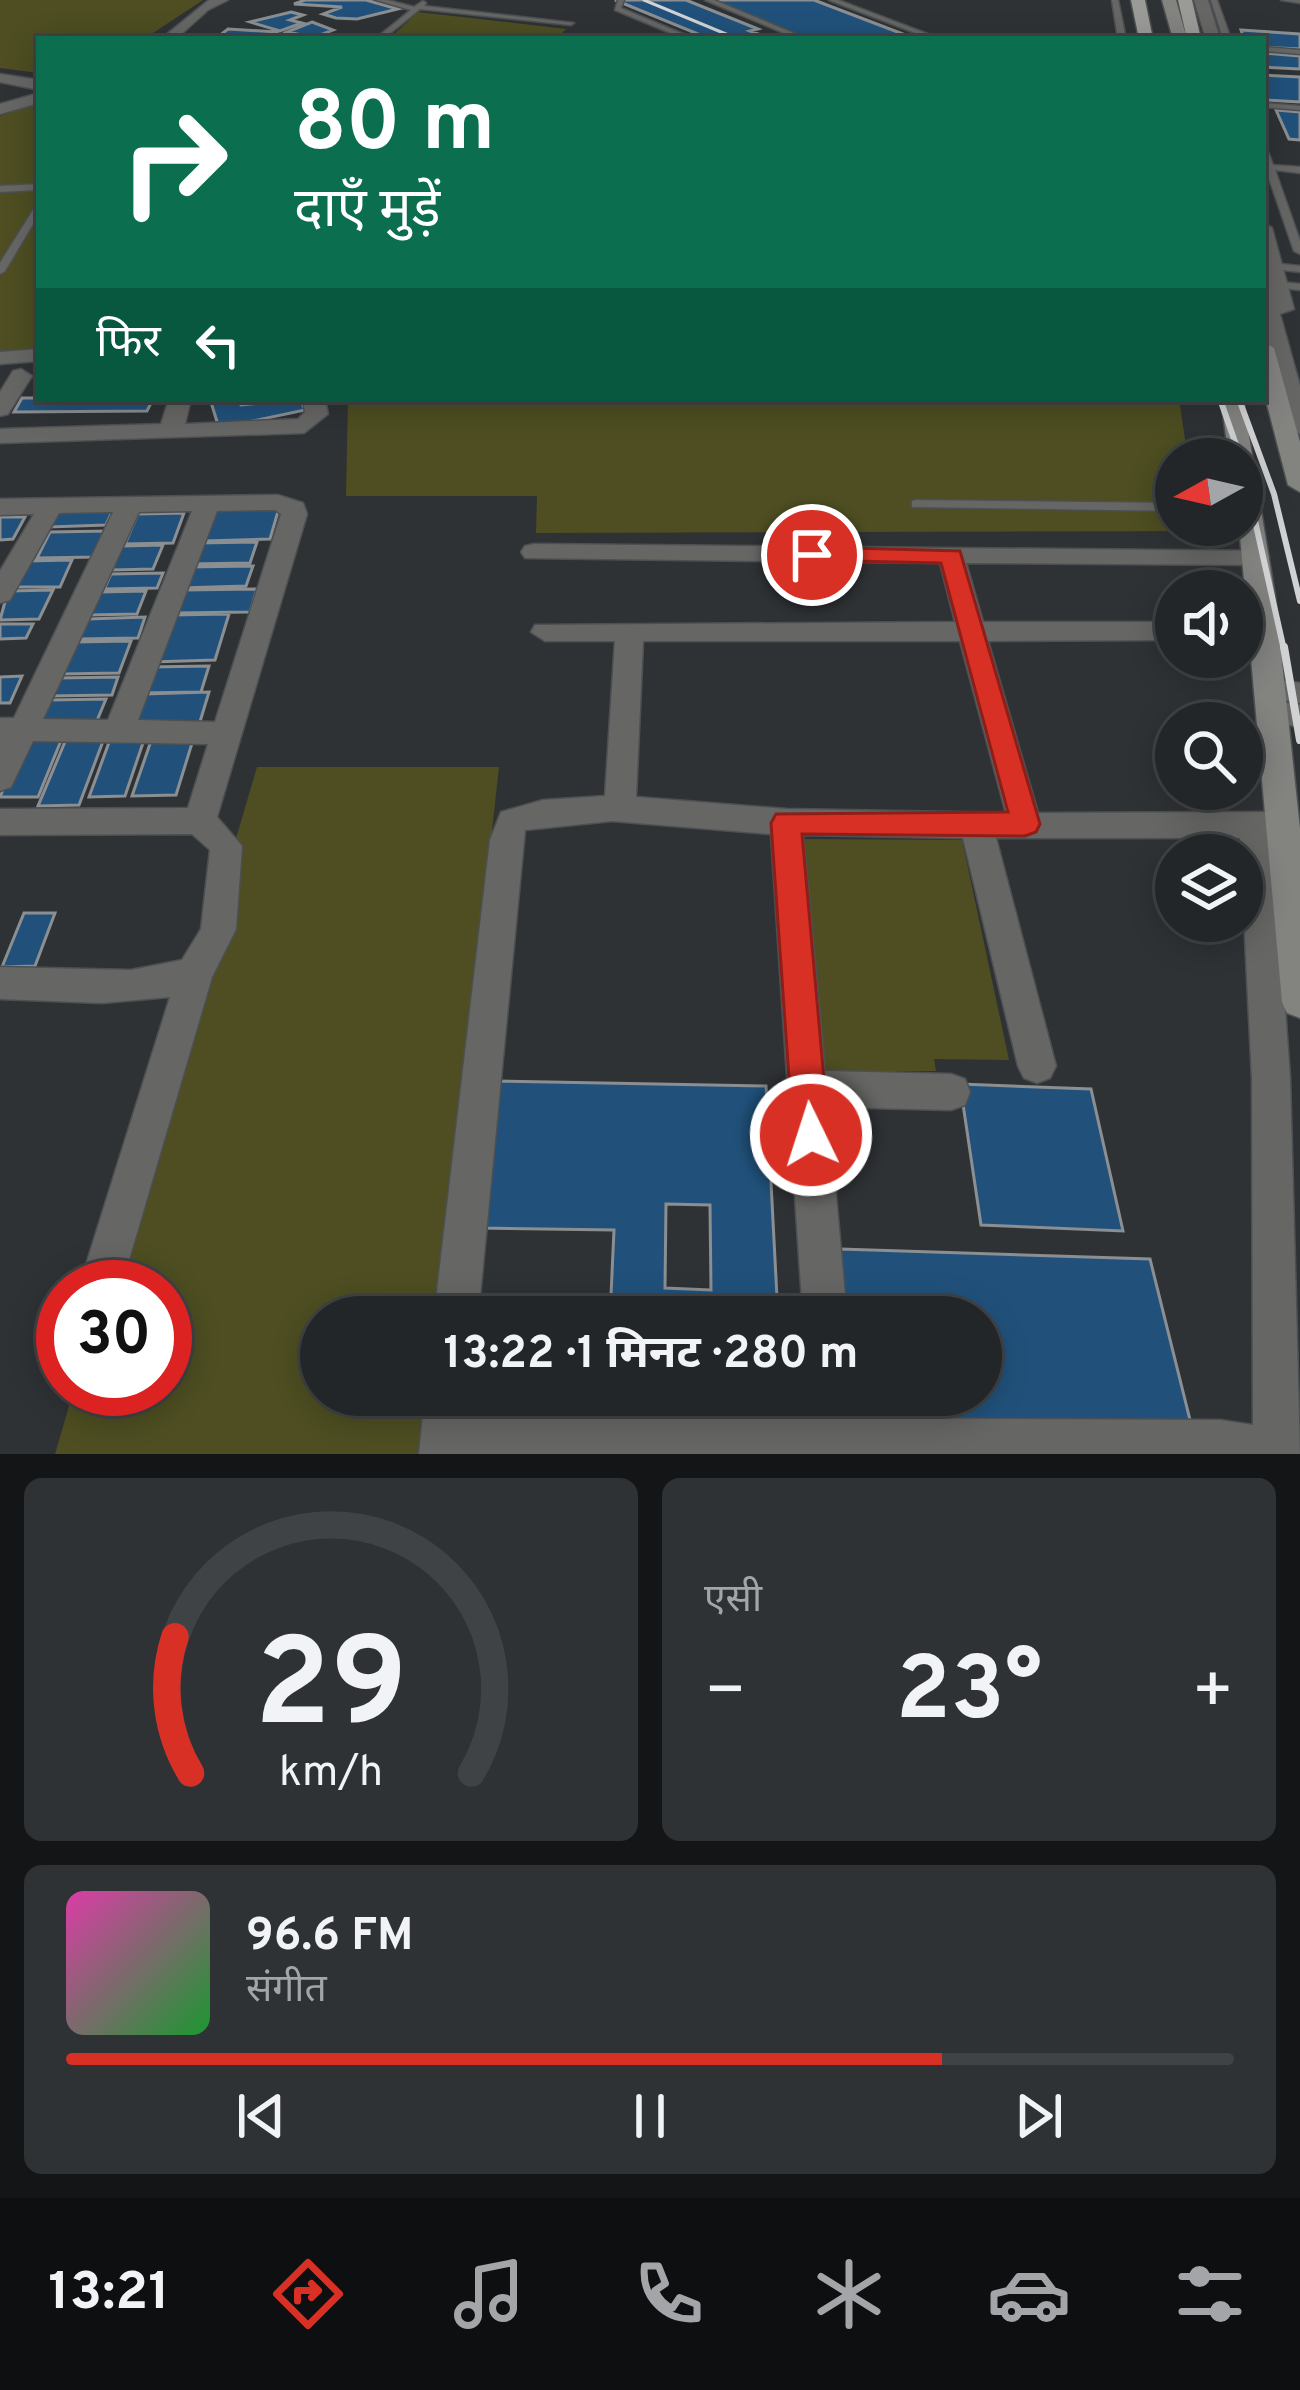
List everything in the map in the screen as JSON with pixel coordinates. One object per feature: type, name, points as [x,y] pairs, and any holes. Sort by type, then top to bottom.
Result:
[{"type":"main road","points":[[1138,0],[1145,36]]},
{"type":"main road","points":[[1151,0],[1159,36]]},
{"type":"main road","points":[[1169,0],[1179,36]]},
{"type":"main road","points":[[1185,0],[1193,36]]},
{"type":"main road","points":[[1266,356],[1292,427],[1300,485]]},
{"type":"main road","points":[[1234,411],[1292,427]]},
{"type":"main road","points":[[1254,546],[1286,702],[1270,825],[1300,1002]]},
{"type":"street","points":[[171,36],[203,8],[221,0]]},
{"type":"street","points":[[1201,0],[1212,36]]},
{"type":"street","points":[[0,80],[36,85]]},
{"type":"street","points":[[0,80],[8,86],[0,97]]},
{"type":"street","points":[[0,109],[36,99]]},
{"type":"street","points":[[1271,272],[1300,363]]},
{"type":"street","points":[[1271,272],[1292,427]]},
{"type":"street","points":[[0,358],[36,355]]},
{"type":"street","points":[[0,409],[21,376]]},
{"type":"street","points":[[171,431],[179,402]]},
{"type":"street","points":[[0,436],[304,426],[317,414],[315,402]]},
{"type":"street","points":[[119,730],[208,502]]},
{"type":"street","points":[[0,507],[278,502],[294,508],[200,821]]},
{"type":"street","points":[[0,779],[12,729],[130,504]]},
{"type":"street","points":[[0,594],[51,506]]},
{"type":"street","points":[[534,552],[1256,557]]},
{"type":"street","points":[[951,556],[1025,824]]},
{"type":"street","points":[[545,632],[1155,631]]},
{"type":"street","points":[[620,810],[629,632]]},
{"type":"street","points":[[12,729],[227,733]]},
{"type":"street","points":[[444,1430],[683,1447],[833,1418],[1220,1443],[1285,1452],[1269,1020],[1270,825],[786,823],[620,810],[533,814],[512,821],[506,840],[458,1296]]},
{"type":"street","points":[[0,822],[200,821],[226,846],[220,918],[196,970],[108,1260]]},
{"type":"street","points":[[786,823],[823,1296]]},
{"type":"street","points":[[976,824],[1037,1066]]},
{"type":"street","points":[[0,983],[146,984],[176,980],[196,970]]},
{"type":"street","points":[[807,1089],[951,1092]]},
{"type":"lane","points":[[380,0],[571,23]]},
{"type":"lane","points":[[496,15],[513,0]]},
{"type":"lane","points":[[621,0],[617,9],[684,36]]},
{"type":"lane","points":[[708,0],[797,36]]},
{"type":"lane","points":[[832,0],[929,36]]},
{"type":"lane","points":[[1115,0],[1121,36]]},
{"type":"lane","points":[[1214,0],[1226,36]]},
{"type":"lane","points":[[1283,0],[1300,1]]},
{"type":"lane","points":[[384,36],[420,5]]},
{"type":"lane","points":[[1266,49],[1300,52]]},
{"type":"lane","points":[[1266,105],[1300,108]]},
{"type":"lane","points":[[1271,272],[1300,251],[1268,172],[1300,170]]},
{"type":"lane","points":[[0,189],[36,187]]},
{"type":"lane","points":[[0,272],[36,212]]},
{"type":"lane","points":[[1271,272],[1300,268]]},
{"type":"lane","points":[[916,504],[1155,507]]},
{"type":"shaded area","points":[[0,0],[203,0],[149,36],[36,36],[36,73],[0,68]]},
{"type":"shaded area","points":[[418,12],[566,29],[559,36],[392,36]]},
{"type":"shaded area","points":[[36,103],[36,349],[0,353],[0,116]]},
{"type":"shaded area","points":[[348,402],[1179,402],[1185,438],[1155,438],[1155,531],[536,533],[537,496],[346,496]]},
{"type":"shaded area","points":[[257,767],[499,767],[440,1296],[300,1296],[300,1416],[427,1416],[422,1454],[55,1454],[66,1416],[192,1416],[192,1260],[112,1260]]},
{"type":"shaded area","points":[[797,839],[962,840],[1009,1060],[934,1059],[936,1071],[819,1071]]},
{"type":"building","points":[[366,0],[398,9],[357,19],[336,18],[323,14],[342,7],[294,4]]},
{"type":"building","points":[[615,0],[686,0],[758,29],[750,31],[764,36],[703,36]]},
{"type":"building","points":[[707,0],[814,0],[908,36],[798,36]]},
{"type":"building","points":[[291,12],[303,15],[290,20],[302,23],[280,31],[250,22]]},
{"type":"building","points":[[312,22],[333,30],[320,36],[287,32]]},
{"type":"building","points":[[228,29],[277,32],[272,36],[219,36]]},
{"type":"building","points":[[1241,30],[1300,34],[1300,49],[1266,47],[1266,36],[1243,36]]},
{"type":"building","points":[[1266,53],[1300,56],[1300,69],[1266,67]]},
{"type":"building","points":[[1266,75],[1300,77],[1300,102],[1267,100]]},
{"type":"building","points":[[1276,110],[1300,112],[1300,140],[1289,139]]},
{"type":"building","points":[[22,398],[152,402],[147,411],[14,412]]},
{"type":"building","points":[[211,402],[301,402],[305,410],[219,428]]},
{"type":"building","points":[[279,508],[270,539],[204,541],[215,509]]},
{"type":"building","points":[[113,510],[106,525],[49,527],[57,511]]},
{"type":"building","points":[[184,513],[173,543],[125,544],[138,514]]},
{"type":"building","points":[[0,517],[25,517],[13,539],[0,540]]},
{"type":"building","points":[[108,531],[97,557],[37,558],[50,532]]},
{"type":"building","points":[[257,542],[250,563],[189,564],[196,543]]},
{"type":"building","points":[[163,545],[153,569],[112,570],[122,546]]},
{"type":"building","points":[[72,560],[60,587],[13,587],[26,561]]},
{"type":"building","points":[[253,566],[246,586],[180,588],[187,567]]},
{"type":"building","points":[[163,573],[157,588],[104,589],[111,574]]},
{"type":"building","points":[[257,589],[250,612],[174,613],[183,590]]},
{"type":"building","points":[[53,590],[39,619],[0,620],[8,591]]},
{"type":"building","points":[[146,591],[137,614],[89,615],[99,592]]},
{"type":"building","points":[[229,614],[215,660],[152,662],[169,615]]},
{"type":"building","points":[[145,617],[138,638],[79,639],[88,619]]},
{"type":"building","points":[[0,624],[33,624],[26,638],[0,639]]},
{"type":"building","points":[[131,641],[119,673],[61,674],[74,642]]},
{"type":"building","points":[[209,666],[201,692],[139,693],[148,667]]},
{"type":"building","points":[[22,676],[10,703],[0,703],[0,677]]},
{"type":"building","points":[[118,677],[112,695],[50,696],[57,678]]},
{"type":"building","points":[[209,692],[199,725],[132,727],[144,694]]},
{"type":"building","points":[[106,699],[96,723],[39,724],[49,700]]},
{"type":"building","points":[[65,731],[38,797],[0,797],[27,732]]},
{"type":"building","points":[[105,736],[79,805],[38,806],[67,737]]},
{"type":"building","points":[[111,737],[145,737],[125,796],[89,797]]},
{"type":"building","points":[[193,740],[176,795],[132,796],[151,741]]},
{"type":"building","points":[[24,913],[55,913],[35,966],[2,967]]},
{"type":"building","points":[[497,1081],[766,1086],[777,1296],[611,1296],[614,1230],[480,1228]],"holes":[[[666,1204],[710,1205],[711,1290],[665,1288]]]},
{"type":"building","points":[[960,1084],[1091,1089],[1123,1231],[981,1225]]},
{"type":"building","points":[[840,1249],[1150,1259],[1192,1428],[853,1417],[1002,1416],[1002,1296],[843,1296]]},
{"type":"railway","points":[[644,0],[731,36]]},
{"type":"railway","points":[[1221,402],[1234,438]]},
{"type":"railway","points":[[1240,402],[1274,494],[1300,601]]},
{"type":"railway","points":[[1261,546],[1284,650]]},
{"type":"railway","points":[[1284,647],[1300,740]]},
{"type":"route","points":[[811,1135],[786,823],[1025,824],[951,556],[812,555]]}]
